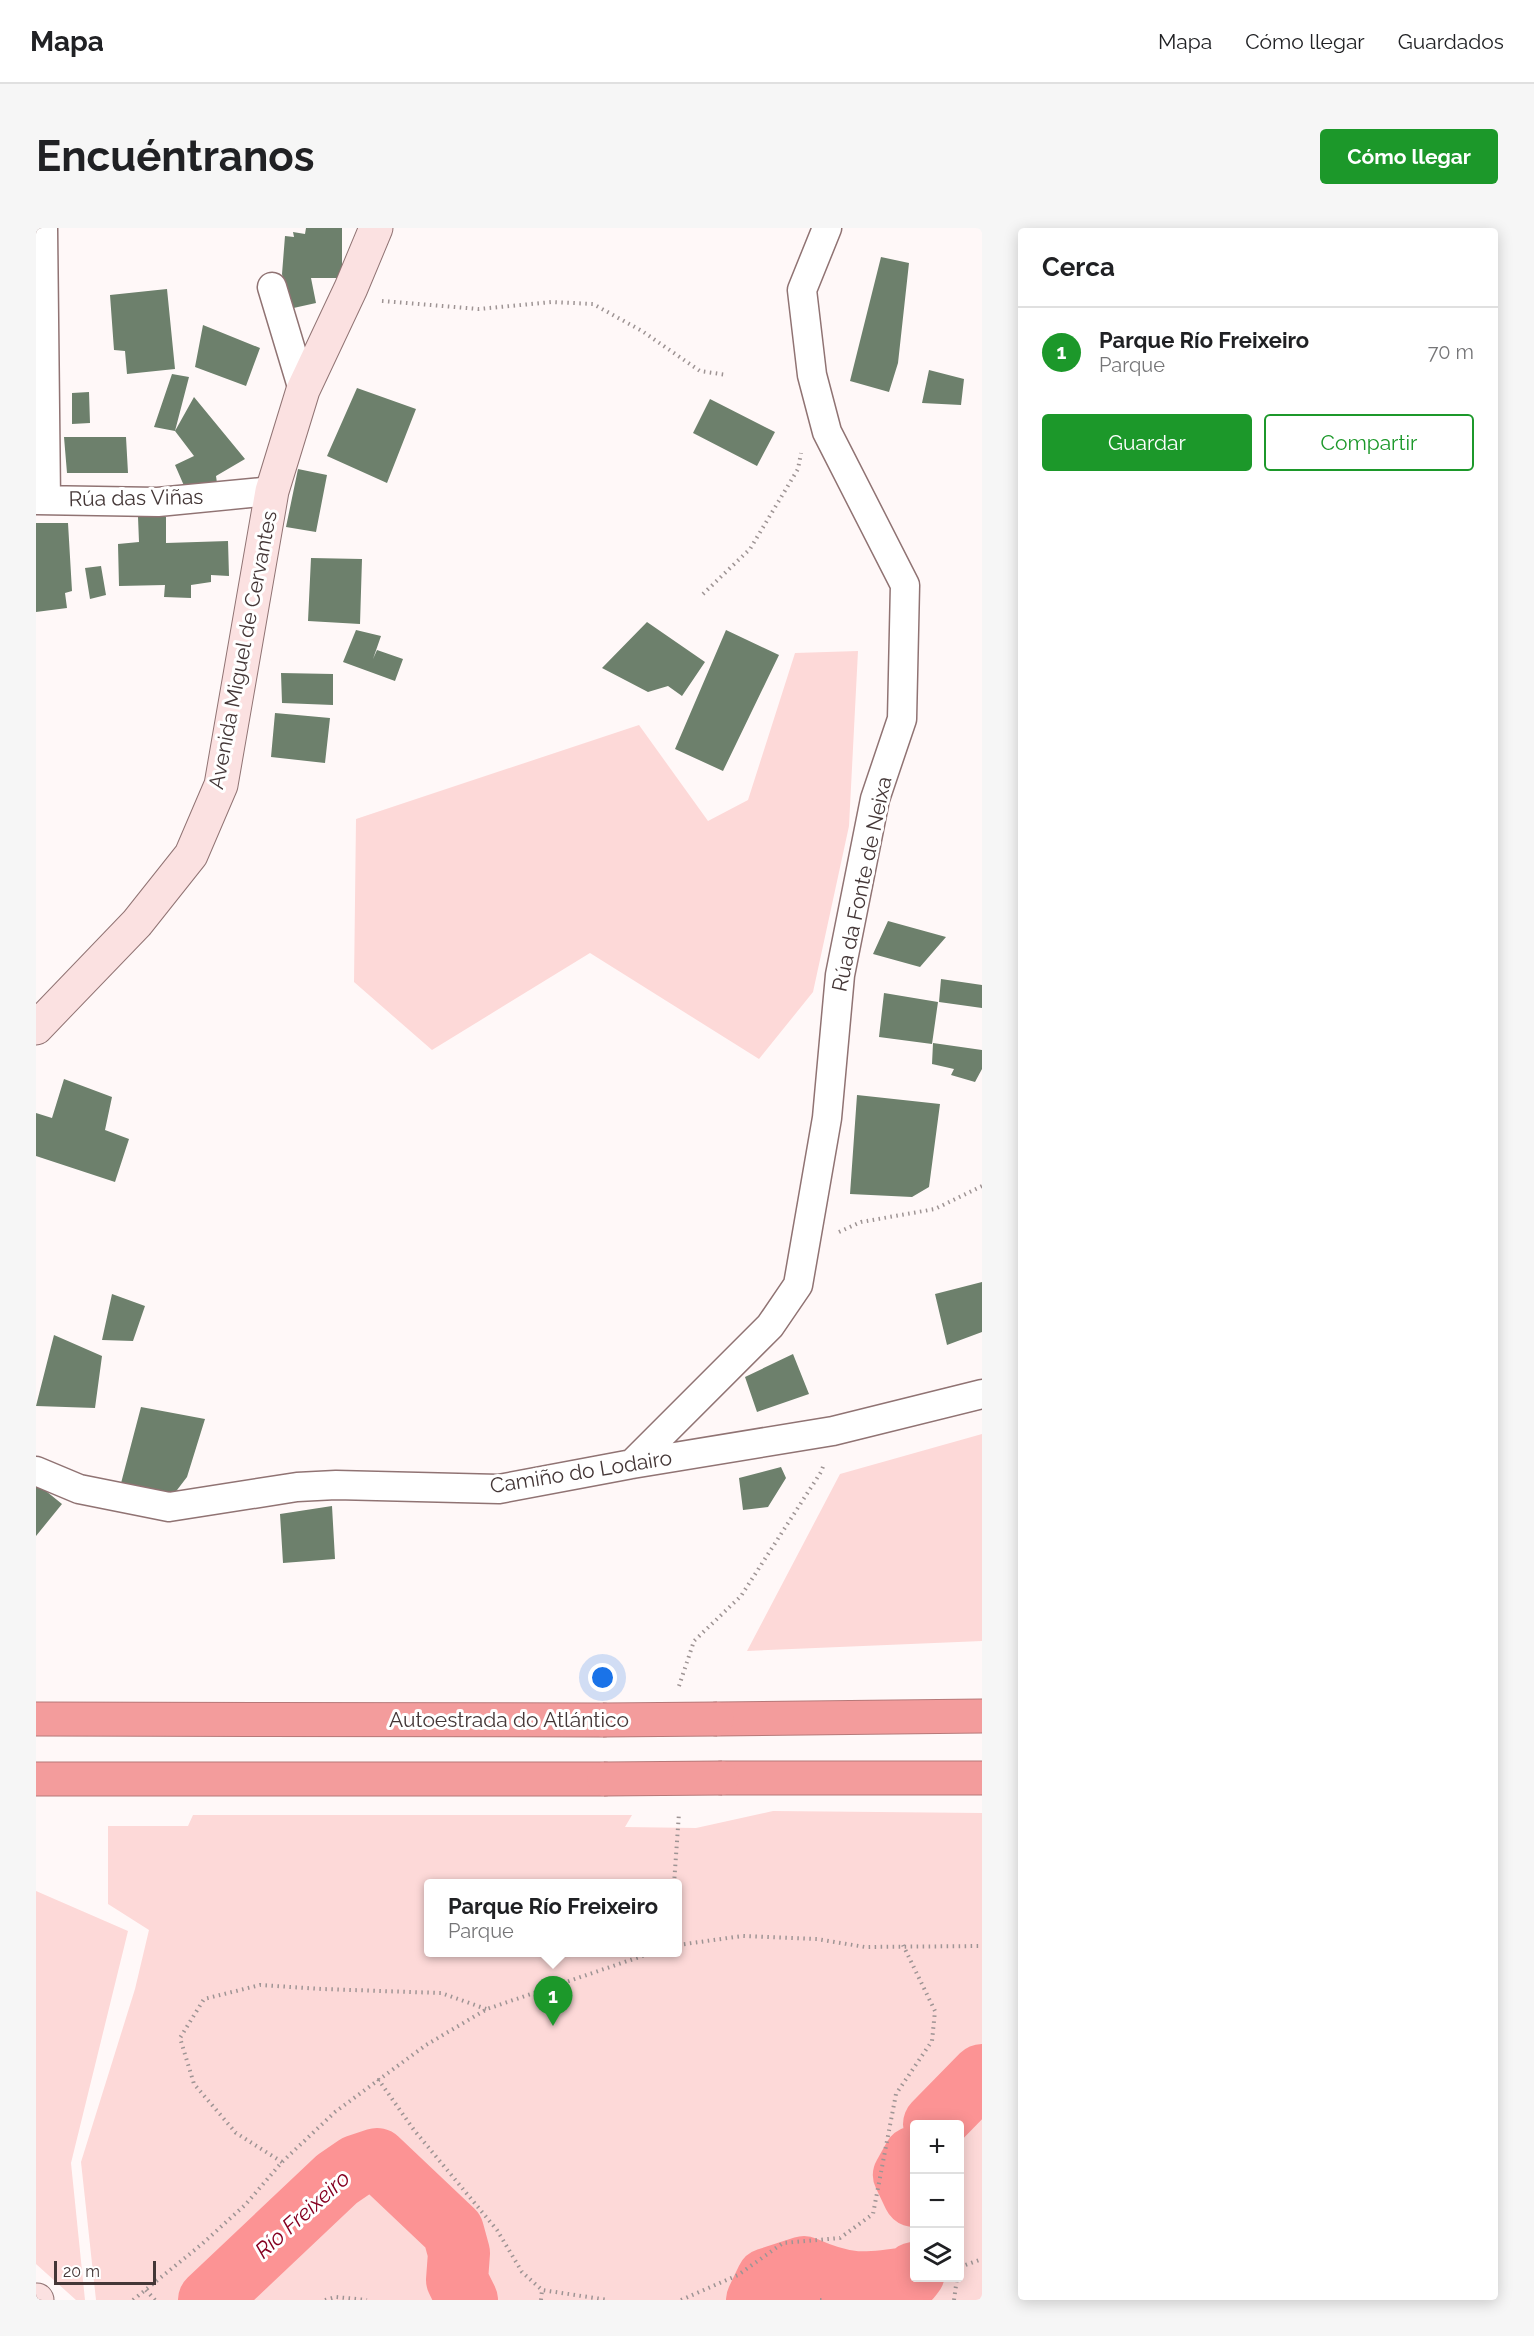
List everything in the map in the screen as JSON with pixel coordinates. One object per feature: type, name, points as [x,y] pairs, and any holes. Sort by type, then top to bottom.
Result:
[{"type":"highway","name":"Autoestrada do Atlántico","points":[[36,1719],[603,1720],[982,1716]]},
{"type":"highway","points":[[36,1779],[982,1778]]},
{"type":"street","points":[[41,500],[43,228]]},
{"type":"street","name":"Avenida Miguel de Cervantes","points":[[36,1028],[137,923],[191,855],[221,785],[272,490],[303,390],[351,288],[376,228]]},
{"type":"street","name":"Rúa da Fonte de Neixa","points":[[632,1464],[770,1326],[798,1285],[827,1118],[840,975],[875,799],[902,719],[905,585],[827,432],[812,375],[802,290],[827,228]]},
{"type":"street","points":[[272,287],[303,390]]},
{"type":"street","name":"Rúa das Viñas","points":[[41,500],[158,502],[272,490]]},
{"type":"street","name":"Camiño do Lodairo","points":[[36,1471],[79,1490],[169,1507],[297,1487],[336,1485],[499,1489],[632,1464],[833,1431],[982,1394]]},
{"type":"path","points":[[351,288],[384,302],[467,308],[552,302],[593,304],[642,331],[700,372],[727,375]]},
{"type":"path","points":[[703,594],[750,549],[798,469],[802,445]]},
{"type":"path","points":[[806,1246],[861,1222],[935,1209],[982,1186]]},
{"type":"path","points":[[679,1690],[680,1680],[694,1641],[741,1596],[821,1472],[833,1431]]},
{"type":"path","points":[[674,1879],[679,1812]]},
{"type":"path","points":[[682,1944],[742,1936],[817,1939],[865,1947],[982,1946]]},
{"type":"path","points":[[681,2300],[738,2276],[783,2243],[840,2238],[873,2214],[896,2094],[932,2041],[935,2011],[903,1945]]},
{"type":"path","points":[[133,2300],[246,2204],[282,2162],[335,2112],[426,2045],[487,2009],[642,1957]]},
{"type":"path","points":[[282,2162],[236,2133],[194,2084],[180,2038],[204,1999],[260,1984],[322,1989],[441,1993],[487,2009]]},
{"type":"path","points":[[378,2079],[414,2130],[497,2230],[522,2272],[542,2290],[608,2300]]},
{"type":"path","points":[[964,2266],[982,2259]]},
{"type":"path","points":[[954,2300],[956,2282]]},
{"type":"path","points":[[146,2290],[155,2300]]},
{"type":"path","points":[[541,2300],[542,2290]]},
{"type":"path","points":[[325,2300],[336,2297],[367,2300]]},
{"type":"shaded area","points":[[858,651],[849,826],[813,992],[759,1059],[590,953],[432,1050],[354,982],[356,819],[639,725],[708,821],[748,800],[795,653]]},
{"type":"shaded area","points":[[982,1434],[982,1641],[747,1651],[840,1474]]},
{"type":"shaded area","points":[[773,1811],[982,1813],[982,2300],[96,2300],[81,2162],[135,1989],[149,1930],[108,1904],[108,1826],[188,1826],[193,1815],[632,1815],[625,1827],[696,1828]]},
{"type":"shaded area","points":[[36,1891],[128,1931],[71,2163],[85,2300],[76,2300],[36,2264]]},
{"type":"building","points":[[306,228],[342,228],[342,278],[311,278],[316,303],[289,309],[282,274],[285,236],[294,237],[293,232],[305,234]]},
{"type":"building","points":[[881,257],[909,263],[898,363],[889,392],[850,381]]},
{"type":"building","points":[[167,289],[175,369],[127,374],[125,351],[114,350],[110,295]]},
{"type":"building","points":[[203,325],[260,348],[246,386],[195,367]]},
{"type":"building","points":[[929,370],[964,379],[961,405],[922,403]]},
{"type":"building","points":[[172,374],[189,377],[175,431],[154,427]]},
{"type":"building","points":[[357,388],[416,409],[387,483],[327,456]]},
{"type":"building","points":[[89,392],[90,423],[72,424],[72,393]]},
{"type":"building","points":[[194,397],[245,459],[216,476],[217,483],[185,488],[175,465],[194,456],[175,431]]},
{"type":"building","points":[[710,399],[775,432],[757,466],[693,433]]},
{"type":"building","points":[[64,437],[126,437],[128,473],[67,473]]},
{"type":"building","points":[[298,469],[327,475],[316,532],[286,527]]},
{"type":"building","points":[[138,517],[166,517],[166,543],[228,541],[229,576],[211,575],[211,582],[191,585],[191,598],[164,597],[165,585],[119,586],[118,544],[139,542]]},
{"type":"building","points":[[36,523],[68,523],[72,591],[65,593],[67,608],[36,612]]},
{"type":"building","points":[[311,558],[362,559],[360,624],[308,621]]},
{"type":"building","points":[[101,566],[106,595],[90,599],[85,568]]},
{"type":"building","points":[[647,622],[705,662],[682,696],[668,686],[648,692],[602,668]]},
{"type":"building","points":[[356,630],[381,636],[373,659],[377,650],[403,659],[395,681],[343,662]]},
{"type":"building","points":[[726,630],[779,655],[723,771],[675,749]]},
{"type":"building","points":[[281,673],[333,674],[333,705],[282,703]]},
{"type":"building","points":[[275,713],[330,718],[325,763],[271,757]]},
{"type":"building","points":[[888,921],[946,937],[920,967],[873,954]]},
{"type":"building","points":[[941,979],[982,985],[982,1008],[939,1002]]},
{"type":"building","points":[[884,993],[938,1002],[932,1044],[879,1037]]},
{"type":"building","points":[[933,1043],[982,1050],[982,1069],[975,1082],[951,1075],[954,1069],[932,1064]]},
{"type":"building","points":[[64,1079],[112,1097],[105,1130],[129,1139],[115,1182],[36,1156],[36,1113],[52,1118]]},
{"type":"building","points":[[857,1095],[940,1104],[929,1187],[912,1197],[850,1194]]},
{"type":"building","points":[[982,1282],[982,1332],[947,1345],[935,1294]]},
{"type":"building","points":[[112,1294],[145,1306],[133,1341],[102,1340]]},
{"type":"building","points":[[54,1335],[102,1356],[95,1408],[36,1406]]},
{"type":"building","points":[[793,1354],[809,1394],[757,1412],[745,1377]]},
{"type":"building","points":[[141,1407],[205,1419],[187,1477],[174,1494],[120,1487]]},
{"type":"building","points":[[781,1467],[786,1478],[768,1507],[743,1510],[739,1478]]},
{"type":"building","points":[[36,1483],[62,1504],[36,1536]]},
{"type":"building","points":[[332,1506],[335,1559],[283,1563],[280,1514]]},
{"type":"waterway","name":"Río Freixeiro","points":[[938,2120],[982,2075]]},
{"type":"waterway","name":"Río Freixeiro","points":[[209,2300],[337,2179],[356,2166],[377,2159],[453,2231],[459,2253],[457,2280],[467,2300]]},
{"type":"waterway","name":"Río Freixeiro","points":[[910,2164],[904,2175],[910,2188]]},
{"type":"waterway","name":"Río Freixeiro","points":[[757,2300],[767,2279],[804,2267],[844,2281],[868,2282],[910,2277]]},
{"type":"place","name":"Parque Río Freixeiro","points":[[553,2026]]}]
